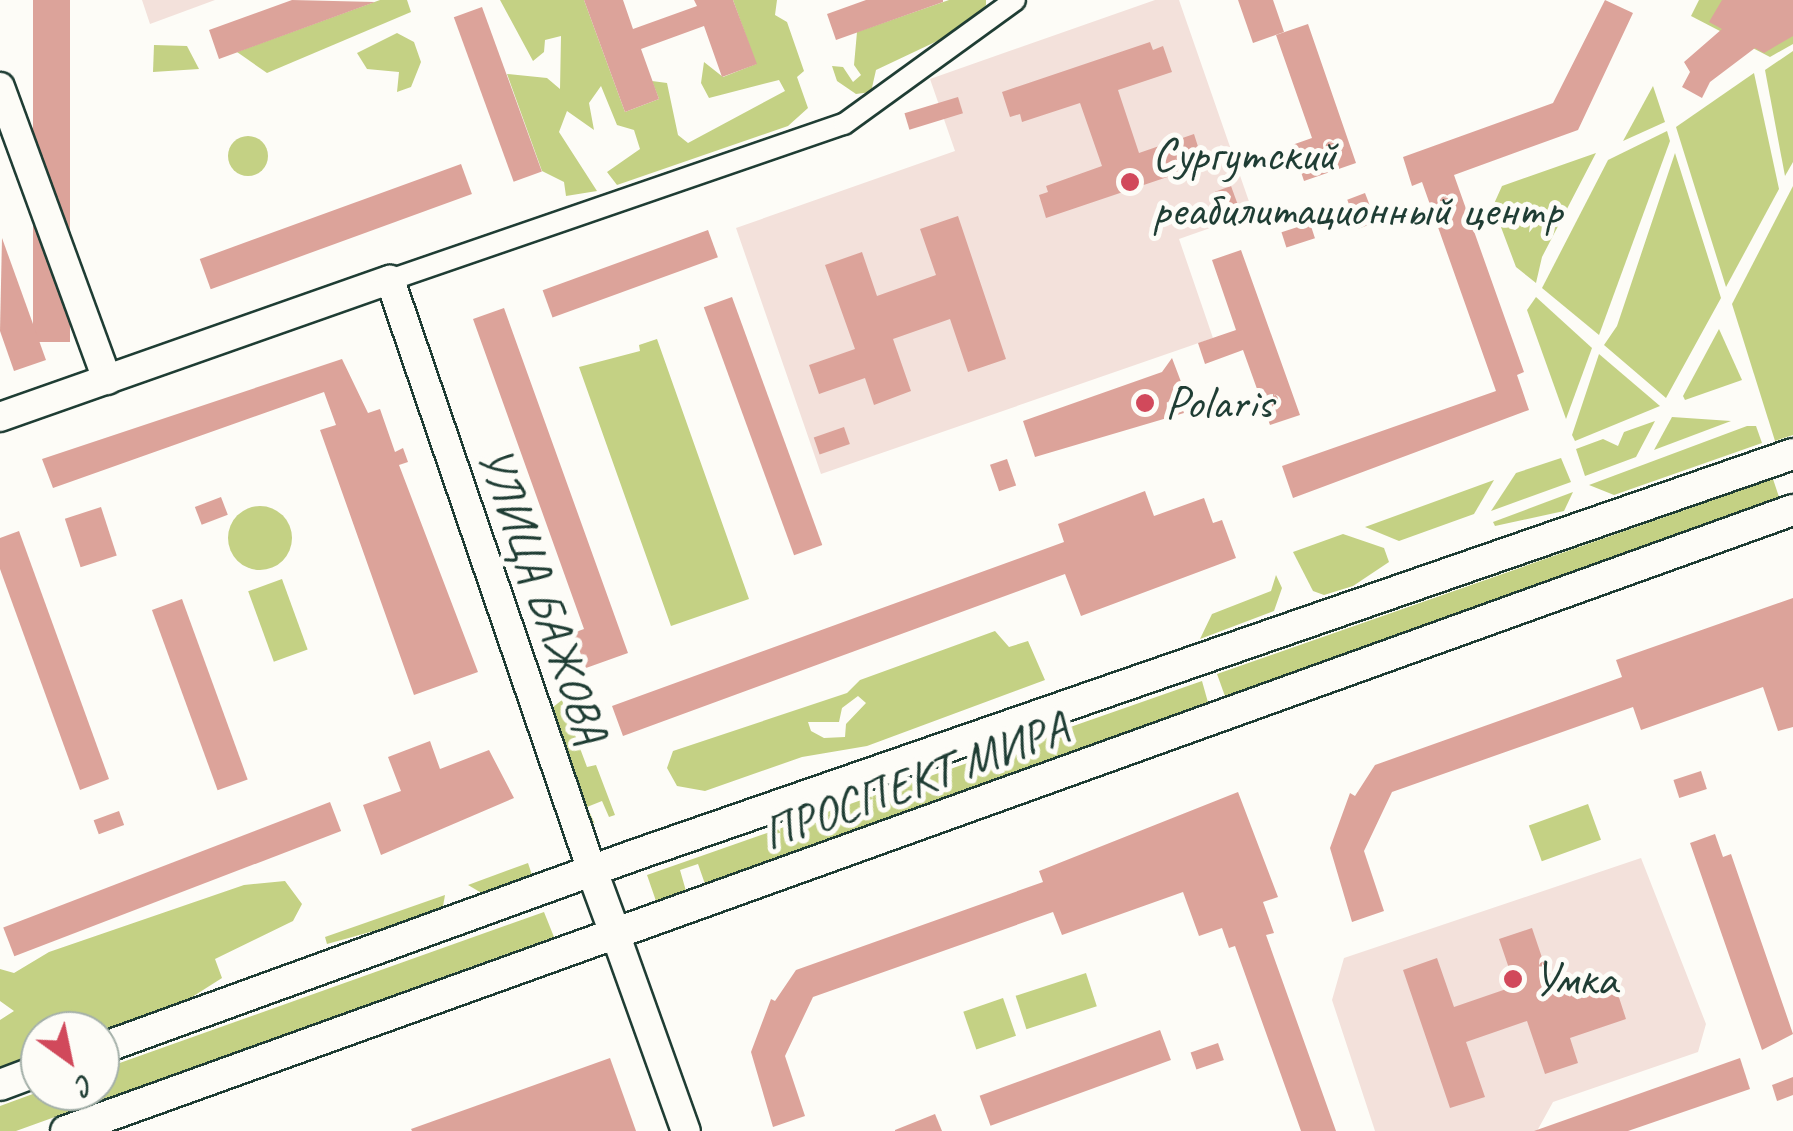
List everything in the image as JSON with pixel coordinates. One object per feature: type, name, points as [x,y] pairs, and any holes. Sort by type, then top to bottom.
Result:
[{"type":"main road","name":"ПРОСПЕКТ МИРА","points":[[120,1042],[592,871],[1793,454]]},
{"type":"main road","name":"ПРОСПЕКТ МИРА","points":[[66,1131],[1793,510]]},
{"type":"main road","name":"УЛИЦА БАЖОВА","points":[[592,871],[616,936]]},
{"type":"street","points":[[0,417],[844,124],[1015,0]]},
{"type":"street","points":[[0,87],[107,380]]},
{"type":"street","name":"УЛИЦА БАЖОВА","points":[[390,280],[592,871]]},
{"type":"street","points":[[616,936],[686,1131]]},
{"type":"shaded area","points":[[142,0],[215,0],[150,24]]},
{"type":"shaded area","points":[[1155,0],[1179,0],[1253,213],[1179,239],[1213,338],[821,474],[736,228],[955,151],[930,79]]},
{"type":"shaded area","name":"Умка","points":[[1641,858],[1706,1024],[1698,1052],[1553,1102],[1537,1131],[1375,1131],[1332,1000],[1344,958]]},
{"type":"green space","points":[[380,0],[407,0],[411,12],[267,73],[237,52]]},
{"type":"green space","points":[[500,0],[584,0],[625,112],[659,99],[652,81],[667,83],[678,135],[688,143],[785,91],[779,80],[709,98],[701,83],[704,62],[723,77],[756,64],[733,0],[777,0],[775,15],[787,22],[804,71],[797,77],[808,108],[788,126],[617,185],[607,172],[640,149],[634,130],[617,125],[601,86],[589,103],[594,130],[567,111],[559,132],[597,191],[566,196],[564,182],[542,171],[507,74],[547,78],[560,89],[561,36],[545,40],[544,52],[533,61]]},
{"type":"green space","points":[[949,0],[986,0],[986,5],[969,26],[876,70],[871,92],[856,94],[837,81],[832,66],[843,67],[853,82],[861,75],[854,65],[857,32]]},
{"type":"green space","points":[[1699,0],[1793,0],[1793,44],[1770,57],[1691,16]]},
{"type":"green space","points":[[397,33],[414,42],[421,62],[411,87],[397,92],[399,72],[367,69],[357,53]]},
{"type":"green space","points":[[154,45],[187,46],[199,69],[153,72]]},
{"type":"green space","points":[[1793,51],[1793,162],[1785,176],[1765,70]]},
{"type":"green space","points":[[1754,73],[1779,189],[1726,287],[1676,127]]},
{"type":"green space","points":[[1653,86],[1665,122],[1623,141]]},
{"type":"green space","points":[[1667,131],[1670,141],[1599,335],[1542,288],[1608,160]]},
{"type":"green space","points":[[248,136],[262,142],[268,156],[262,170],[248,176],[234,170],[228,156],[234,142]]},
{"type":"green space","points":[[1596,153],[1542,257],[1536,283],[1516,267],[1493,206],[1502,186]]},
{"type":"green space","points":[[1675,153],[1721,298],[1666,398],[1604,345],[1617,326]]},
{"type":"green space","points":[[1793,186],[1793,435],[1775,441],[1732,304]]},
{"type":"green space","points":[[1536,297],[1592,348],[1566,419],[1527,310]]},
{"type":"green space","points":[[1719,329],[1742,380],[1685,400],[1683,396]]},
{"type":"green space","points":[[657,339],[749,599],[671,626],[579,367],[640,351],[639,345]]},
{"type":"green space","points":[[1599,354],[1660,406],[1575,441],[1572,435]]},
{"type":"green space","points":[[1672,417],[1731,421],[1654,450]]},
{"type":"green space","points":[[1655,421],[1636,457],[1585,476],[1576,449],[1603,439],[1618,446],[1624,432]]},
{"type":"green space","points":[[1756,426],[1762,443],[1614,495],[1589,485]]},
{"type":"green space","points":[[1561,458],[1571,482],[1491,511],[1516,473]]},
{"type":"green space","points":[[1773,479],[1779,497],[1226,699],[1217,674]]},
{"type":"green space","points":[[1494,480],[1474,514],[1399,541],[1365,527]]},
{"type":"green space","points":[[1573,492],[1564,511],[1495,526],[1493,522]]},
{"type":"green space","points":[[260,506],[283,515],[292,538],[283,561],[260,570],[237,561],[228,538],[237,515]]},
{"type":"green space","points":[[1343,534],[1384,548],[1389,562],[1353,586],[1324,595],[1313,591],[1293,552]]},
{"type":"green space","points":[[1276,575],[1282,588],[1274,611],[1200,639],[1212,614],[1271,591]]},
{"type":"green space","points":[[282,579],[308,649],[274,662],[248,591]]},
{"type":"green space","points":[[995,631],[1009,647],[1028,641],[1045,680],[867,746],[802,757],[705,791],[677,786],[667,768],[673,751],[847,693],[860,680]],"holes":[[[858,696],[866,703],[846,724],[845,737],[824,738],[811,731],[808,722],[839,722],[842,708]]]},
{"type":"green space","points":[[1202,681],[1209,706],[705,884],[698,864],[680,870],[686,891],[656,901],[647,875]]},
{"type":"green space","points":[[562,700],[587,767],[596,765],[615,815],[609,817],[602,801],[587,807],[595,824],[587,817],[548,711]]},
{"type":"green space","points":[[1588,804],[1601,840],[1542,861],[1529,826]]},
{"type":"green space","points":[[528,863],[533,878],[485,895],[468,885]]},
{"type":"green space","points":[[285,881],[302,904],[293,921],[215,959],[222,978],[181,1004],[120,1026],[120,1011],[20,1011],[20,1062],[0,1069],[0,1020],[14,1011],[0,1001],[0,969],[14,973],[49,952],[244,885]]},
{"type":"green space","points":[[445,895],[442,912],[327,944],[325,937]]},
{"type":"green space","points":[[544,912],[554,937],[120,1093],[120,1063]]},
{"type":"green space","points":[[1086,973],[1097,1006],[1026,1029],[1016,996]]},
{"type":"green space","points":[[1003,998],[1016,1036],[976,1049],[963,1012]]},
{"type":"green space","points":[[20,1099],[20,1111],[71,1111],[16,1131],[0,1131],[0,1106]]},
{"type":"building","points":[[33,0],[70,0],[70,342],[33,342]]},
{"type":"building","points":[[292,0],[375,2],[219,59],[209,30]]},
{"type":"building","points":[[584,0],[623,0],[633,29],[697,6],[694,0],[733,0],[757,64],[722,77],[704,26],[641,49],[659,99],[625,112]]},
{"type":"building","points":[[866,0],[943,2],[836,40],[827,14]]},
{"type":"building","points":[[1238,0],[1273,0],[1284,32],[1253,43]]},
{"type":"building","points":[[1605,0],[1633,13],[1578,130],[1454,175],[1524,372],[1517,375],[1529,410],[1293,498],[1282,466],[1496,391],[1422,182],[1412,186],[1403,157],[1553,103]]},
{"type":"building","points":[[1722,0],[1793,0],[1793,36],[1764,53],[1755,48],[1710,82],[1702,98],[1682,87],[1690,72],[1684,62],[1722,29],[1709,22]]},
{"type":"building","points":[[482,7],[542,171],[514,182],[454,17]]},
{"type":"building","points":[[1308,24],[1356,163],[1304,181],[1292,145],[1312,138],[1276,35]]},
{"type":"building","points":[[1150,42],[1153,50],[1163,46],[1172,72],[1118,90],[1139,153],[1194,134],[1201,156],[1191,160],[1194,168],[1046,218],[1039,195],[1048,192],[1046,186],[1102,166],[1080,103],[1022,122],[1020,114],[1010,117],[1002,92]]},
{"type":"building","points":[[958,97],[963,113],[909,130],[904,113]]},
{"type":"building","points":[[461,164],[472,194],[211,289],[200,259]]},
{"type":"building","points":[[1231,186],[1242,217],[1226,223],[1215,192]]},
{"type":"building","points":[[1365,193],[1376,222],[1358,229],[1347,200]]},
{"type":"building","points":[[958,216],[1006,359],[968,372],[950,319],[893,339],[911,391],[874,405],[865,378],[819,394],[809,365],[855,349],[825,265],[862,252],[877,296],[936,275],[920,229]]},
{"type":"building","points":[[1310,223],[1315,238],[1286,247],[1281,232]]},
{"type":"building","points":[[708,230],[718,257],[553,317],[543,290]]},
{"type":"building","points":[[2,238],[46,360],[14,371],[0,331]]},
{"type":"building","points":[[1241,250],[1300,415],[1270,425],[1243,350],[1205,364],[1198,343],[1236,330],[1212,260]]},
{"type":"building","points":[[732,297],[822,545],[794,555],[704,307]]},
{"type":"building","points":[[504,308],[628,653],[586,668],[573,633],[584,629],[473,319]]},
{"type":"building","points":[[1172,358],[1186,395],[1178,397],[1184,413],[1035,457],[1023,421],[1162,372]]},
{"type":"building","points":[[342,359],[368,413],[380,409],[395,452],[403,448],[408,462],[399,465],[478,672],[414,695],[320,430],[336,425],[324,392],[53,488],[42,459]]},
{"type":"building","points":[[844,427],[850,444],[820,454],[814,437]]},
{"type":"building","points":[[1007,459],[1016,485],[999,491],[990,465]]},
{"type":"building","points":[[1145,491],[1154,516],[1204,498],[1213,523],[1222,520],[1236,558],[1081,616],[1065,574],[623,736],[612,706],[1064,542],[1058,524]]},
{"type":"building","points":[[221,497],[228,515],[202,525],[195,507]]},
{"type":"building","points":[[101,507],[117,556],[81,567],[65,519]]},
{"type":"building","points":[[19,531],[109,779],[80,790],[0,569],[0,538]]},
{"type":"building","points":[[1793,598],[1793,727],[1778,731],[1763,687],[1641,730],[1633,707],[1392,792],[1364,851],[1384,911],[1352,922],[1330,848],[1350,793],[1355,796],[1375,765],[1622,677],[1616,660]]},
{"type":"building","points":[[182,599],[248,779],[218,790],[152,610]]},
{"type":"building","points":[[430,741],[440,769],[489,750],[514,798],[381,855],[363,805],[401,791],[388,757]]},
{"type":"building","points":[[1701,771],[1707,789],[1679,798],[1673,780]]},
{"type":"building","points":[[1238,792],[1278,897],[1263,902],[1274,933],[1266,935],[1336,1131],[1301,1131],[1235,946],[1229,948],[1222,928],[1199,936],[1183,892],[1062,935],[1053,912],[813,997],[785,1056],[805,1116],[773,1127],[751,1052],[771,999],[775,1001],[796,970],[1043,882],[1039,871]]},
{"type":"building","points":[[330,802],[341,831],[14,956],[3,927]]},
{"type":"building","points":[[119,811],[124,825],[99,834],[94,820]]},
{"type":"building","points":[[1715,834],[1723,857],[1731,854],[1793,1034],[1762,1050],[1690,843]]},
{"type":"building","points":[[1532,928],[1555,996],[1612,976],[1626,1019],[1570,1038],[1578,1063],[1545,1074],[1527,1021],[1466,1042],[1485,1097],[1450,1108],[1403,970],[1437,958],[1454,1007],[1515,986],[1499,939]]},
{"type":"building","points":[[1160,1030],[1171,1060],[991,1126],[980,1096]]},
{"type":"building","points":[[1218,1043],[1224,1060],[1196,1069],[1191,1052]]},
{"type":"building","points":[[610,1058],[636,1131],[411,1129]]},
{"type":"building","points":[[1740,1058],[1750,1089],[1628,1131],[1534,1131]]},
{"type":"building","points":[[1793,1077],[1793,1095],[1777,1101],[1772,1085]]},
{"type":"building","points":[[935,1114],[942,1131],[895,1131],[895,1130]]},
{"type":"place","name":"Сургутский реабилитационный центр","points":[[1130,182]]},
{"type":"place","name":"Polaris","points":[[1145,403]]},
{"type":"place","name":"Умка","points":[[1513,979]]}]
